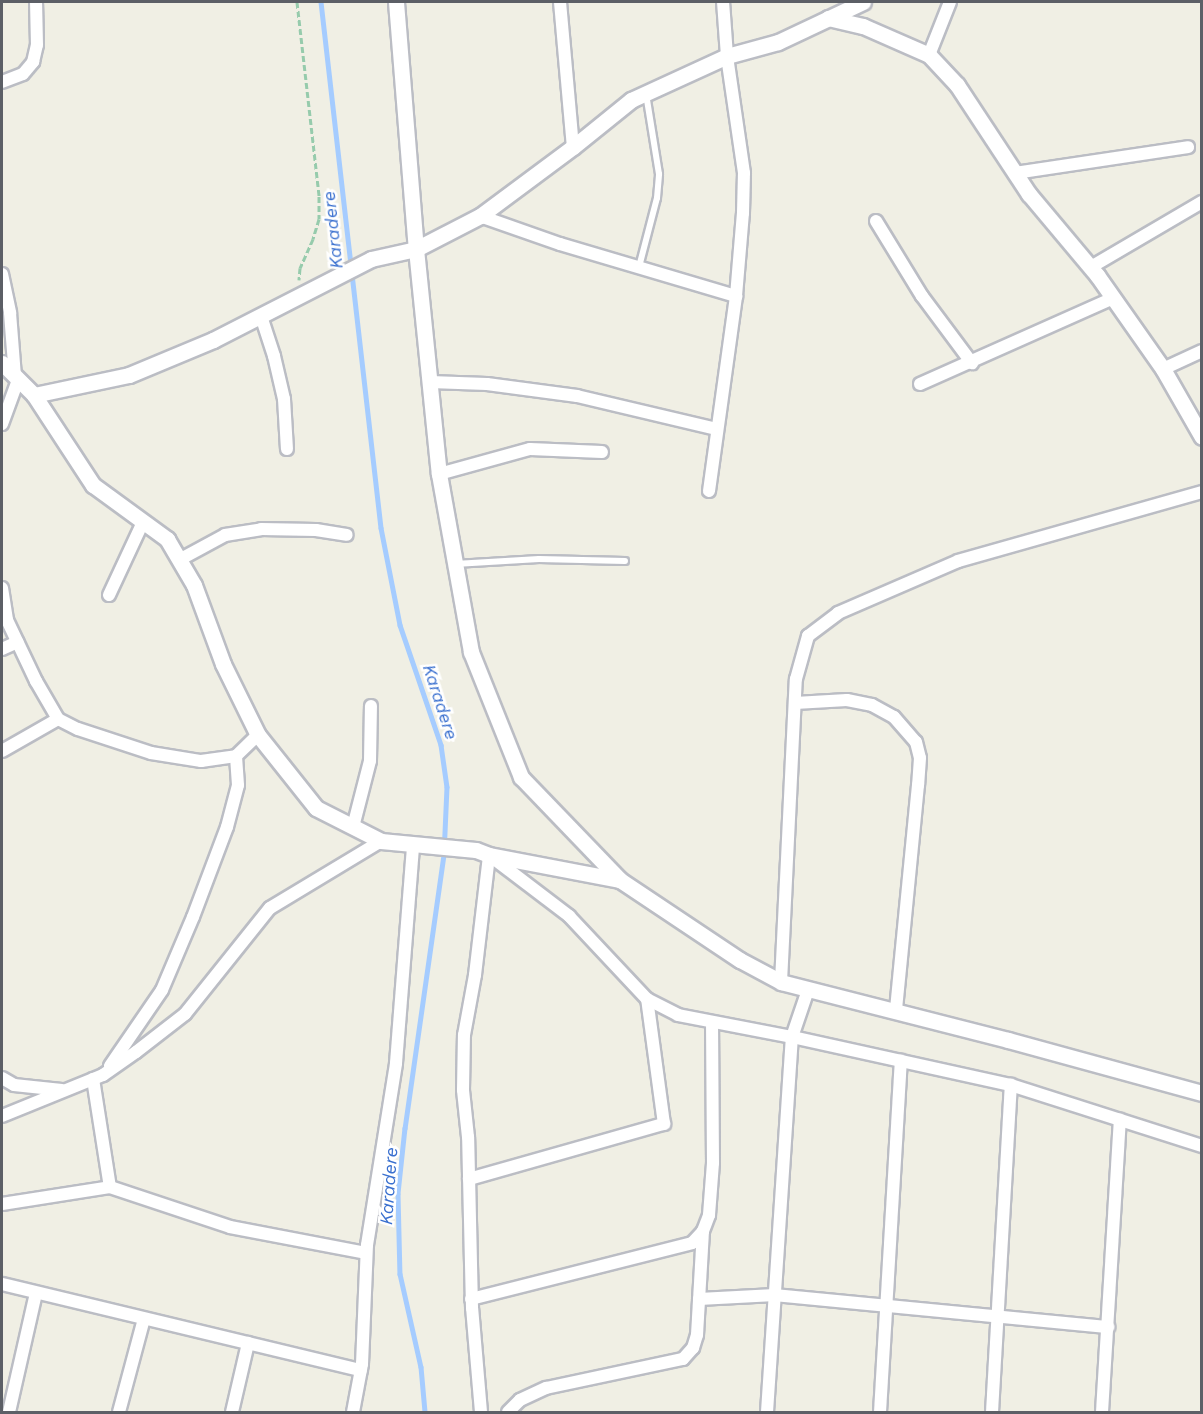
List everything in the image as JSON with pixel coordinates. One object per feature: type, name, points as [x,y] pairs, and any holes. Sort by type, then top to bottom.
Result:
[{"type":"street","points":[[2,82],[23,74],[33,62],[37,45],[36,2]]},
{"type":"street","points":[[396,2],[416,249],[440,474],[471,652],[521,777],[620,880],[740,960],[781,982],[896,1010],[1202,1093]]},
{"type":"street","points":[[560,2],[573,147]]},
{"type":"street","points":[[709,491],[741,253],[744,173],[727,56],[723,2]]},
{"type":"street","points":[[34,395],[129,375],[213,340],[371,259],[416,249],[480,216],[573,147],[631,100],[727,56],[778,42],[863,2]]},
{"type":"street","points":[[929,55],[950,2]]},
{"type":"street","points":[[828,18],[863,26],[929,55],[957,85],[1015,173],[1091,267],[1163,369],[1202,437]]},
{"type":"street","points":[[1015,173],[1188,147]]},
{"type":"street","points":[[1091,267],[1202,202]]},
{"type":"street","points":[[480,216],[560,244],[736,296]]},
{"type":"street","points":[[876,221],[922,296],[972,363]]},
{"type":"street","points":[[2,274],[10,313],[17,379],[2,424]]},
{"type":"street","points":[[920,384],[972,363],[1113,298]]},
{"type":"street","points":[[261,316],[274,356],[284,399],[287,449]]},
{"type":"street","points":[[1163,369],[1202,351]]},
{"type":"street","points":[[2,363],[34,395],[93,485],[166,539],[194,585],[223,664],[258,735],[316,808],[381,841],[483,853],[620,880]]},
{"type":"street","points":[[430,382],[488,384],[577,396],[717,429]]},
{"type":"street","points":[[440,474],[530,450],[602,452]]},
{"type":"street","points":[[781,982],[796,679],[808,636],[838,614],[958,561],[1202,492]]},
{"type":"street","points":[[109,595],[143,522]]},
{"type":"street","points":[[179,560],[225,535],[261,529],[316,530],[347,535]]},
{"type":"street","points":[[2,588],[7,620],[58,720],[151,753],[201,761],[236,756],[258,735]]},
{"type":"street","points":[[2,649],[18,642]]},
{"type":"street","points":[[795,703],[847,700],[872,705],[902,724],[916,742],[920,758],[919,776],[896,1010]]},
{"type":"street","points":[[353,827],[370,761],[371,706]]},
{"type":"street","points":[[2,751],[58,720]]},
{"type":"street","points":[[110,1186],[98,1077],[162,990],[194,917],[227,827],[238,785],[236,756]]},
{"type":"street","points":[[2,1116],[98,1077],[185,1014],[270,908],[381,841]]},
{"type":"street","points":[[353,1413],[361,1370],[366,1253],[396,1063],[419,846]]},
{"type":"street","points":[[483,853],[569,916],[647,999],[678,1015],[792,1037],[1011,1085],[1202,1146]]},
{"type":"street","points":[[481,1413],[471,1299],[469,1179],[463,1090],[464,1035],[475,975],[483,853]]},
{"type":"street","points":[[766,1413],[792,1037],[808,990]]},
{"type":"street","points":[[469,1179],[664,1124],[647,999]]},
{"type":"street","points":[[508,1413],[520,1400],[546,1388],[683,1359],[693,1348],[697,1335],[703,1231],[709,1215],[713,1163],[712,1023]]},
{"type":"street","points":[[880,1413],[901,1061]]},
{"type":"street","points":[[2,1078],[14,1084],[63,1090]]},
{"type":"street","points":[[992,1413],[1011,1085]]},
{"type":"street","points":[[1102,1413],[1120,1120]]},
{"type":"street","points":[[2,1204],[110,1186],[230,1227],[366,1253]]},
{"type":"street","points":[[471,1299],[692,1244],[703,1231]]},
{"type":"street","points":[[2,1284],[361,1370]]},
{"type":"street","points":[[7,1405],[36,1293]]},
{"type":"street","points":[[699,1299],[775,1295],[998,1314],[1108,1327]]},
{"type":"street","points":[[119,1413],[144,1318]]},
{"type":"street","points":[[232,1413],[248,1343]]},
{"type":"lane","points":[[639,267],[655,207],[659,174],[646,94]]},
{"type":"lane","points":[[455,564],[539,559],[625,561]]},
{"type":"path","points":[[297,2],[319,196],[319,219],[300,268],[301,296]]},
{"type":"waterway","name":"Karadere","points":[[321,2],[381,528],[400,625],[441,745],[447,787],[444,855],[405,1128],[398,1194],[400,1274],[421,1367],[425,1412]]}]
